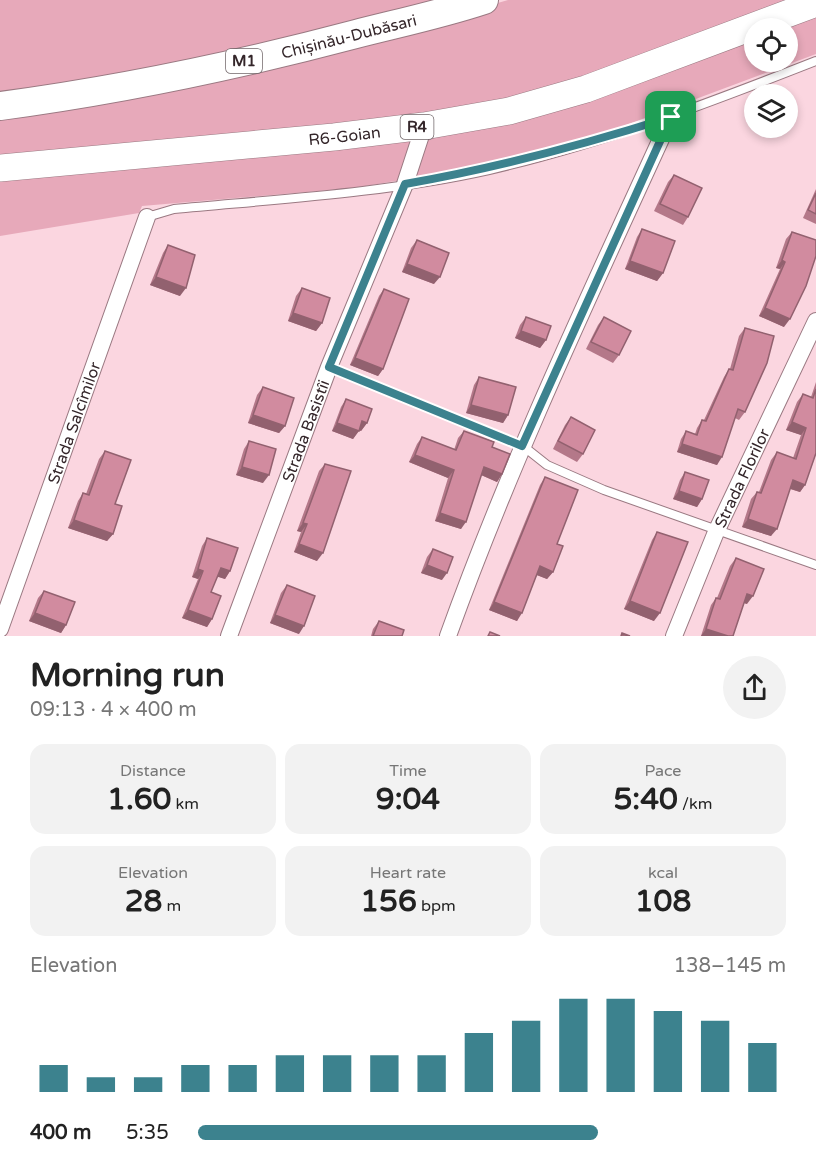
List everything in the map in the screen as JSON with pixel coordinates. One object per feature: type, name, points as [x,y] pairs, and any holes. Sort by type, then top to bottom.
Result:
[{"type":"highway","name":"Chișinău-Dubăsari","points":[[0,106],[118,88],[221,67],[324,43],[484,0]]},
{"type":"main road","name":"R6-Goian","points":[[0,168],[424,126],[509,111],[585,89],[816,3]]},
{"type":"street","points":[[448,636],[480,546],[522,446],[671,117]]},
{"type":"street","name":"Strada Basistîi","points":[[229,636],[329,367],[405,184],[424,126]]},
{"type":"street","name":"Strada Salcîmilor","points":[[0,629],[147,217]]},
{"type":"street","name":"Strada Florilor","points":[[674,636],[716,532],[816,321]]},
{"type":"lane","points":[[147,217],[174,208],[405,184],[498,167],[584,145],[671,117],[816,61]]},
{"type":"lane","points":[[329,367],[522,446],[548,465],[604,490],[716,532],[816,565]]},
{"type":"shaded area","points":[[0,0],[447,0],[202,61],[0,99]]},
{"type":"shaded area","points":[[508,0],[791,0],[580,80],[506,101],[403,121],[0,158],[0,114],[375,39]]},
{"type":"shaded area","points":[[816,9],[816,54],[798,61],[798,18],[793,18]]},
{"type":"shaded area","points":[[744,36],[744,72],[768,72],[594,137],[488,165],[415,177],[430,132]]},
{"type":"shaded area","points":[[413,137],[401,180],[354,188],[142,206],[139,213],[0,236],[0,176]]},
{"type":"building","points":[[674,175],[702,188],[688,217],[660,204]]},
{"type":"building","points":[[816,193],[816,214],[808,210]]},
{"type":"building","points":[[642,229],[675,241],[663,273],[630,261]]},
{"type":"building","points":[[792,232],[816,240],[816,256],[806,286],[790,319],[765,308],[785,262],[782,260]]},
{"type":"building","points":[[417,240],[449,253],[440,277],[407,264]]},
{"type":"building","points":[[168,245],[195,255],[186,288],[156,277]]},
{"type":"building","points":[[302,288],[330,298],[322,323],[293,313]]},
{"type":"building","points":[[384,289],[409,299],[383,369],[355,358]]},
{"type":"building","points":[[526,317],[551,326],[546,340],[521,331]]},
{"type":"building","points":[[604,317],[631,331],[619,355],[591,342]]},
{"type":"building","points":[[745,328],[774,336],[767,363],[745,412],[738,409],[722,457],[682,444],[686,431],[697,435],[702,420],[706,421],[729,369],[733,370]]},
{"type":"building","points":[[479,377],[516,387],[508,415],[471,405]]},
{"type":"building","points":[[263,387],[294,398],[285,426],[253,415]]},
{"type":"building","points":[[816,389],[816,453],[805,485],[793,480],[777,529],[748,519],[757,492],[761,493],[777,452],[796,459],[806,428],[792,422],[803,394],[813,398]]},
{"type":"building","points":[[346,399],[372,409],[367,423],[362,421],[359,431],[337,423]]},
{"type":"building","points":[[571,417],[595,430],[583,454],[558,441]]},
{"type":"building","points":[[464,431],[494,442],[492,447],[510,454],[502,474],[484,467],[466,522],[440,513],[454,470],[415,455],[422,437],[456,450]]},
{"type":"building","points":[[249,441],[276,449],[269,475],[242,467]]},
{"type":"building","points":[[105,451],[131,460],[115,504],[122,506],[113,534],[74,520],[83,493],[89,495]]},
{"type":"building","points":[[325,464],[351,471],[323,553],[299,544],[307,524],[303,523]]},
{"type":"building","points":[[685,472],[709,480],[702,499],[679,491]]},
{"type":"building","points":[[545,477],[578,490],[557,544],[563,546],[553,572],[540,566],[522,613],[494,602]]},
{"type":"building","points":[[657,532],[688,542],[660,613],[630,601]]},
{"type":"building","points":[[207,538],[238,548],[230,571],[221,568],[211,592],[221,596],[212,619],[188,610],[203,571],[198,569]]},
{"type":"building","points":[[433,549],[453,557],[447,573],[427,565]]},
{"type":"building","points":[[736,558],[764,569],[753,596],[747,594],[733,636],[728,636],[706,629],[716,598],[720,599]]},
{"type":"building","points":[[287,585],[315,596],[304,626],[275,615]]},
{"type":"building","points":[[44,591],[75,602],[66,625],[35,613]]},
{"type":"building","points":[[379,621],[404,630],[402,636],[373,636]]},
{"type":"building","points":[[490,632],[500,636],[488,636]]},
{"type":"route","points":[[671,117],[522,446],[329,367],[405,184],[488,170],[536,158],[671,117]]}]
